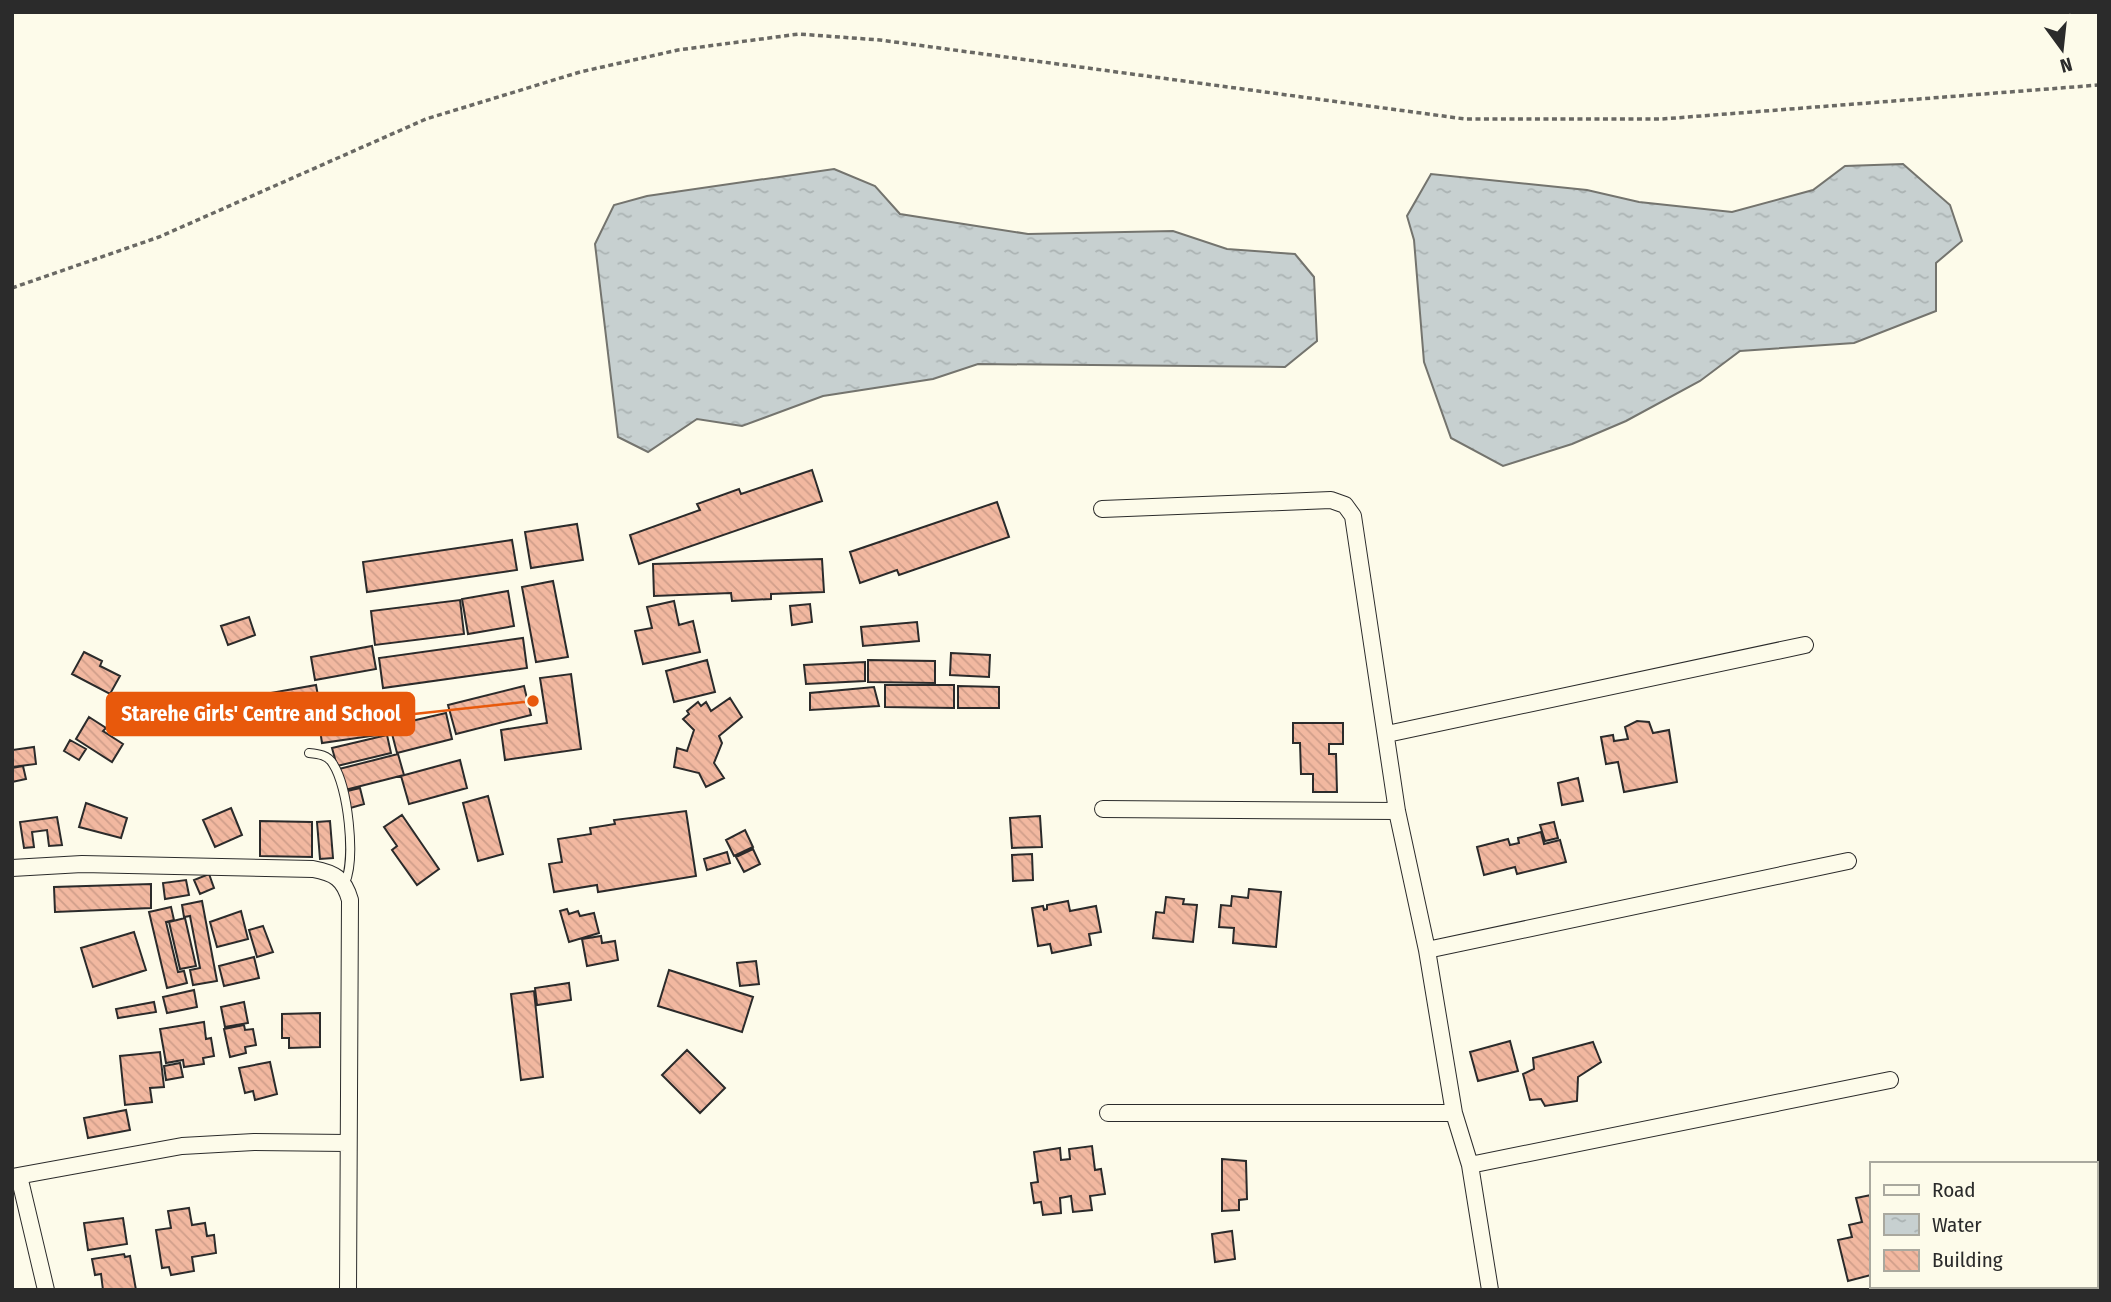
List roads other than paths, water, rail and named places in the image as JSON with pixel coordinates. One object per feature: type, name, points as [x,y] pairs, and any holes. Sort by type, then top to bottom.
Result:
[{"type":"street","points":[[1101,509],[1307,499],[1331,500],[1345,505],[1353,516],[1358,533],[1397,811],[1427,950],[1454,1113],[1470,1165],[1490,1290]]},
{"type":"street","points":[[1387,734],[1805,645]]},
{"type":"street","points":[[1103,809],[1397,811]]},
{"type":"street","points":[[1427,950],[1848,861]]},
{"type":"street","points":[[12,868],[82,864],[313,869],[332,872],[345,883],[351,900],[347,1143],[348,1290]]},
{"type":"street","points":[[1470,1165],[1890,1080]]},
{"type":"street","points":[[1108,1113],[1454,1113]]},
{"type":"street","points":[[46,1290],[16,1176],[182,1146],[347,1143]]},
{"type":"lane","points":[[309,753],[322,754],[332,762],[338,775],[351,837],[345,883]]},
{"type":"water","points":[[1903,164],[1950,205],[1962,241],[1936,263],[1936,311],[1854,343],[1740,351],[1700,381],[1626,421],[1572,444],[1503,466],[1451,438],[1424,362],[1414,240],[1407,216],[1431,174],[1587,190],[1639,202],[1732,212],[1813,190],[1845,166]]},
{"type":"water","points":[[834,169],[875,186],[900,214],[1028,234],[1173,231],[1227,249],[1295,254],[1314,277],[1317,341],[1285,367],[978,364],[933,379],[823,396],[742,426],[697,419],[648,452],[618,437],[595,244],[614,205],[647,196]]},
{"type":"place","name":"Starehe Girls' Centre and School","points":[[533,701]]}]
